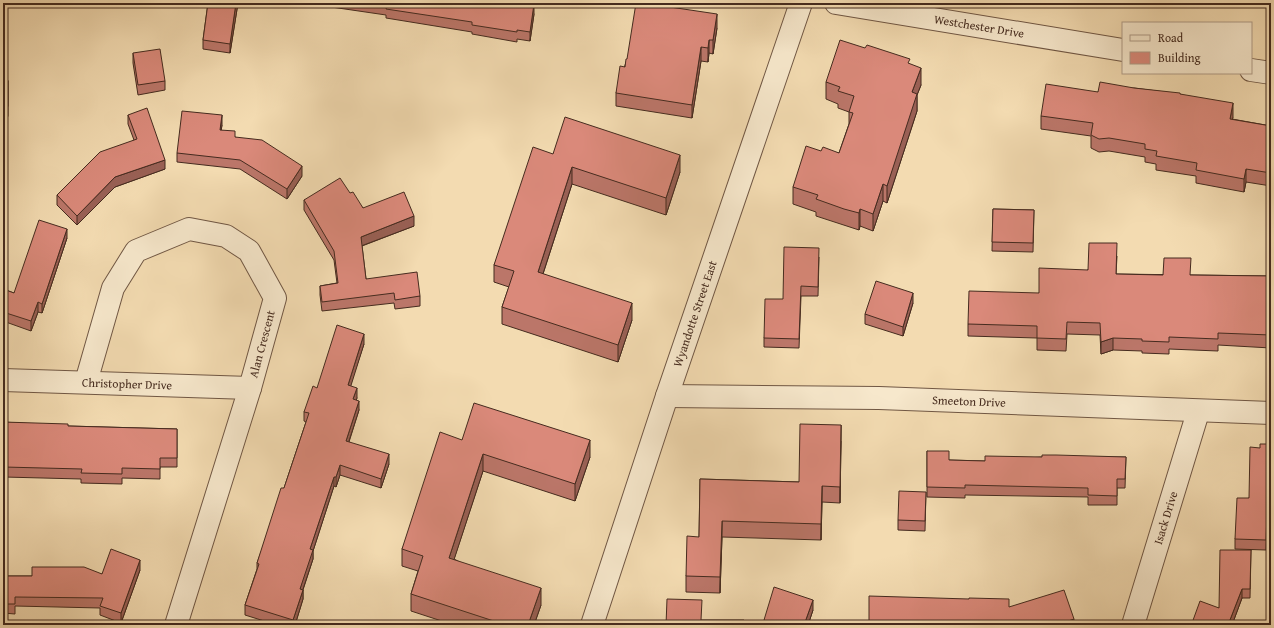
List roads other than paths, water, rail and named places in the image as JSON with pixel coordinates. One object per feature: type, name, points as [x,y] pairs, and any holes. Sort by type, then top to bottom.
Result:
[{"type":"street","name":"Wyandotte Street East","points":[[592,625],[667,396],[801,3]]},
{"type":"street","name":"Westchester Drive","points":[[836,3],[1122,50]]},
{"type":"street","points":[[1252,70],[1271,73]]},
{"type":"street","name":"Alan Crescent","points":[[86,382],[113,288],[136,250],[189,229],[226,236],[249,251],[275,298],[250,388],[176,625]]},
{"type":"street","name":"Christopher Drive","points":[[3,380],[250,388]]},
{"type":"street","name":"Smeeton Drive","points":[[667,396],[879,398],[1198,412],[1271,413]]},
{"type":"street","name":"Isack Drive","points":[[1133,625],[1198,412]]}]
